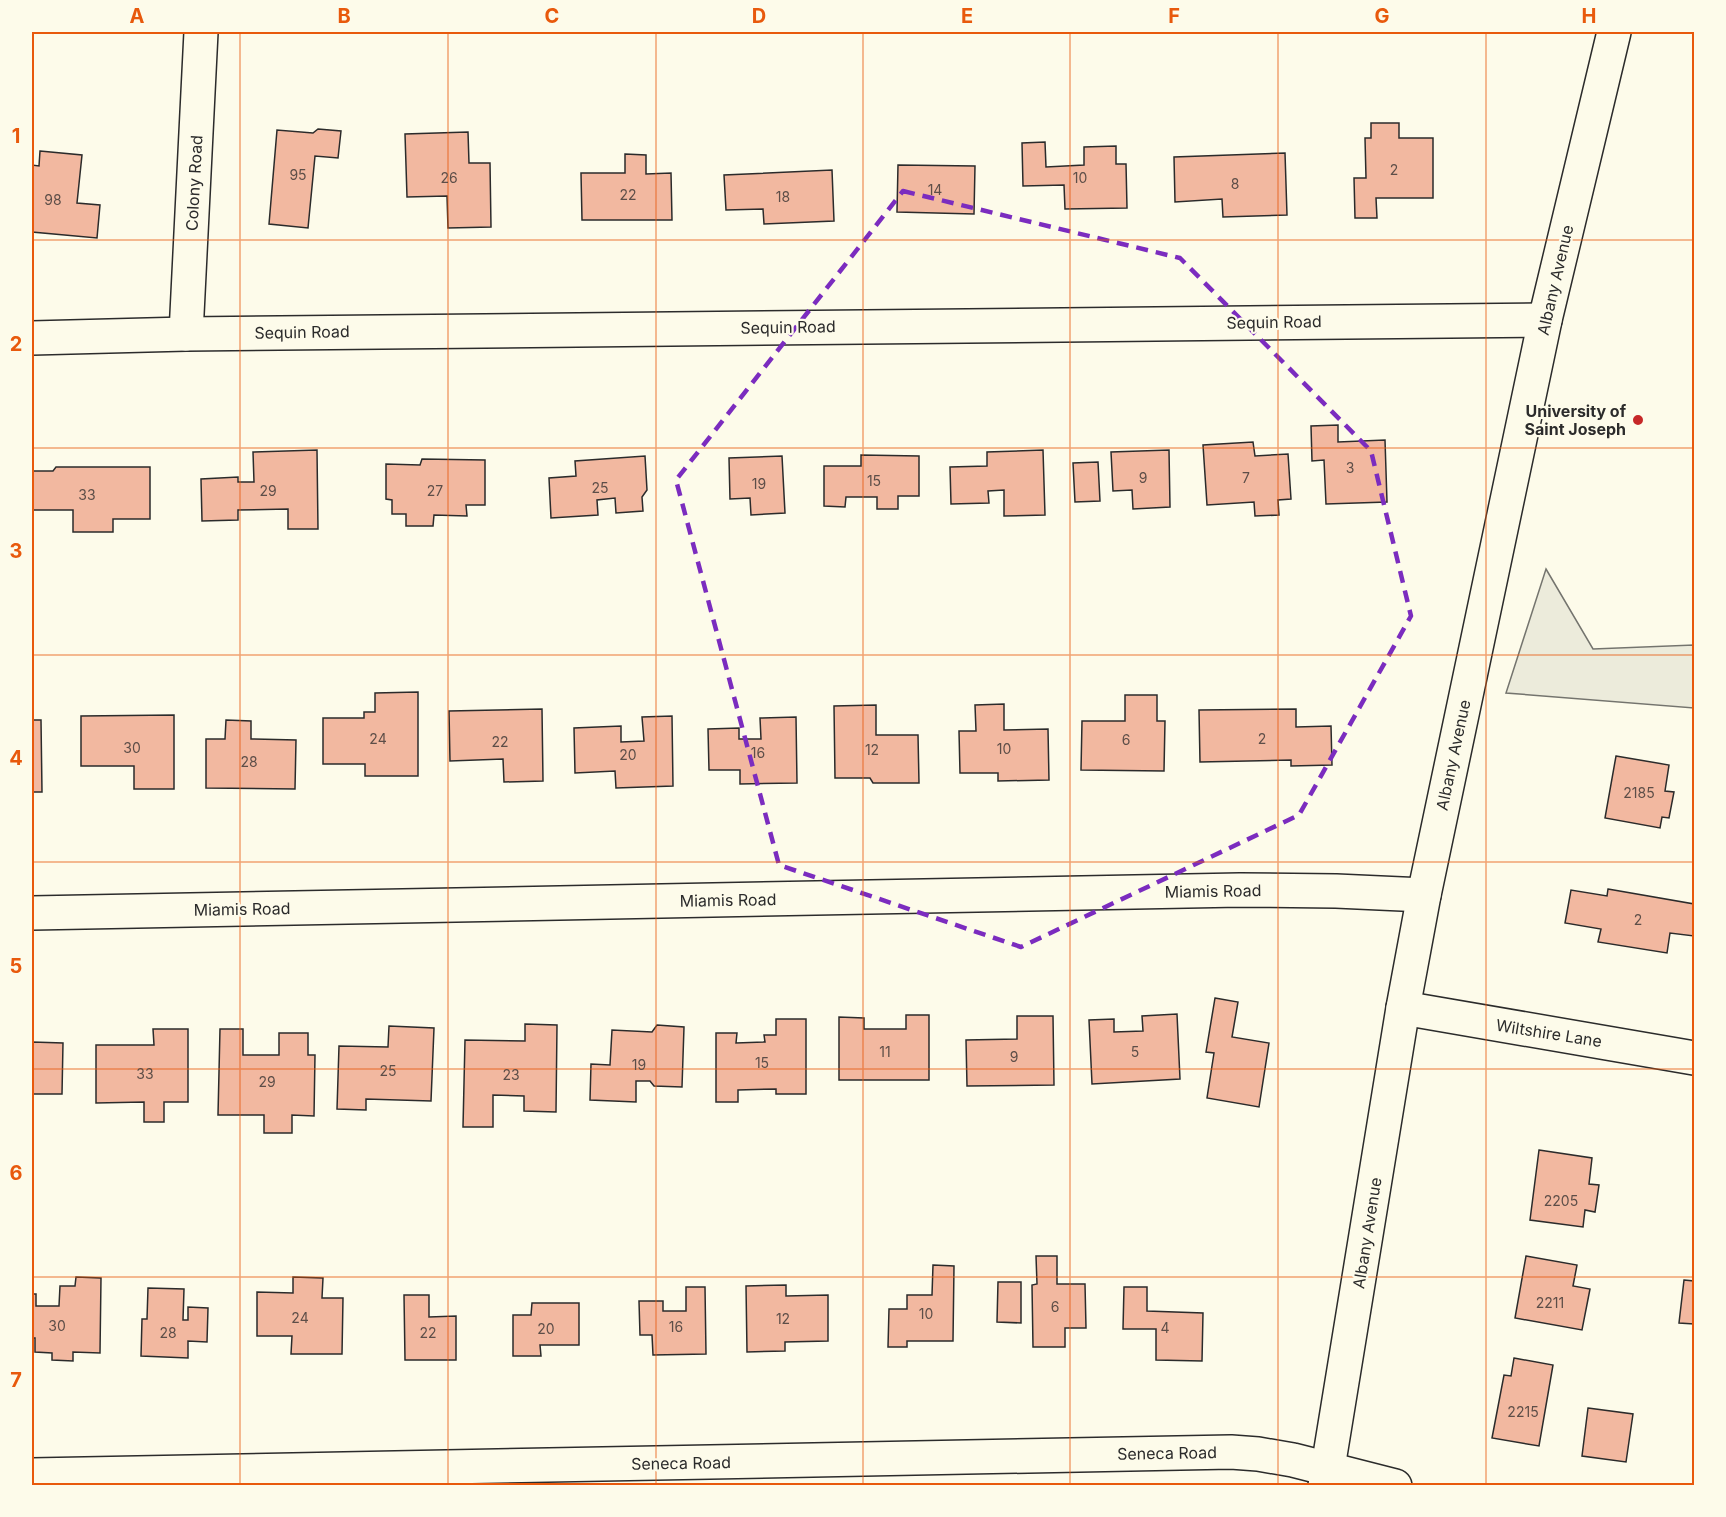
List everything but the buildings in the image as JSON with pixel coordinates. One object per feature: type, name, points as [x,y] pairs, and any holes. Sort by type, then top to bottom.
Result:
[{"type":"main road","name":"Colony Road","points":[[186,334],[201,32]]},
{"type":"main road","name":"Albany Avenue","points":[[1327,1477],[1403,1008],[1424,895],[1545,320],[1614,32]]},
{"type":"main road","name":"Sequin Road","points":[[32,338],[186,334],[1545,320]]},
{"type":"main road","name":"Miamis Road","points":[[32,914],[1228,891],[1336,891],[1424,895]]},
{"type":"main road","name":"Wiltshire Lane","points":[[1403,1008],[1695,1058]]},
{"type":"main road","name":"Seneca Road","points":[[32,1475],[1231,1452],[1277,1457],[1327,1477],[1395,1485]]},
{"type":"highlighted area","points":[[903,191],[1180,258],[1371,451],[1411,616],[1299,815],[1021,947],[779,865],[676,480]]},
{"type":"shaded area","points":[[1546,569],[1593,649],[1694,645],[1694,708],[1506,693]]},
{"type":"place","name":"University of Saint Joseph","points":[[1638,420]]}]
